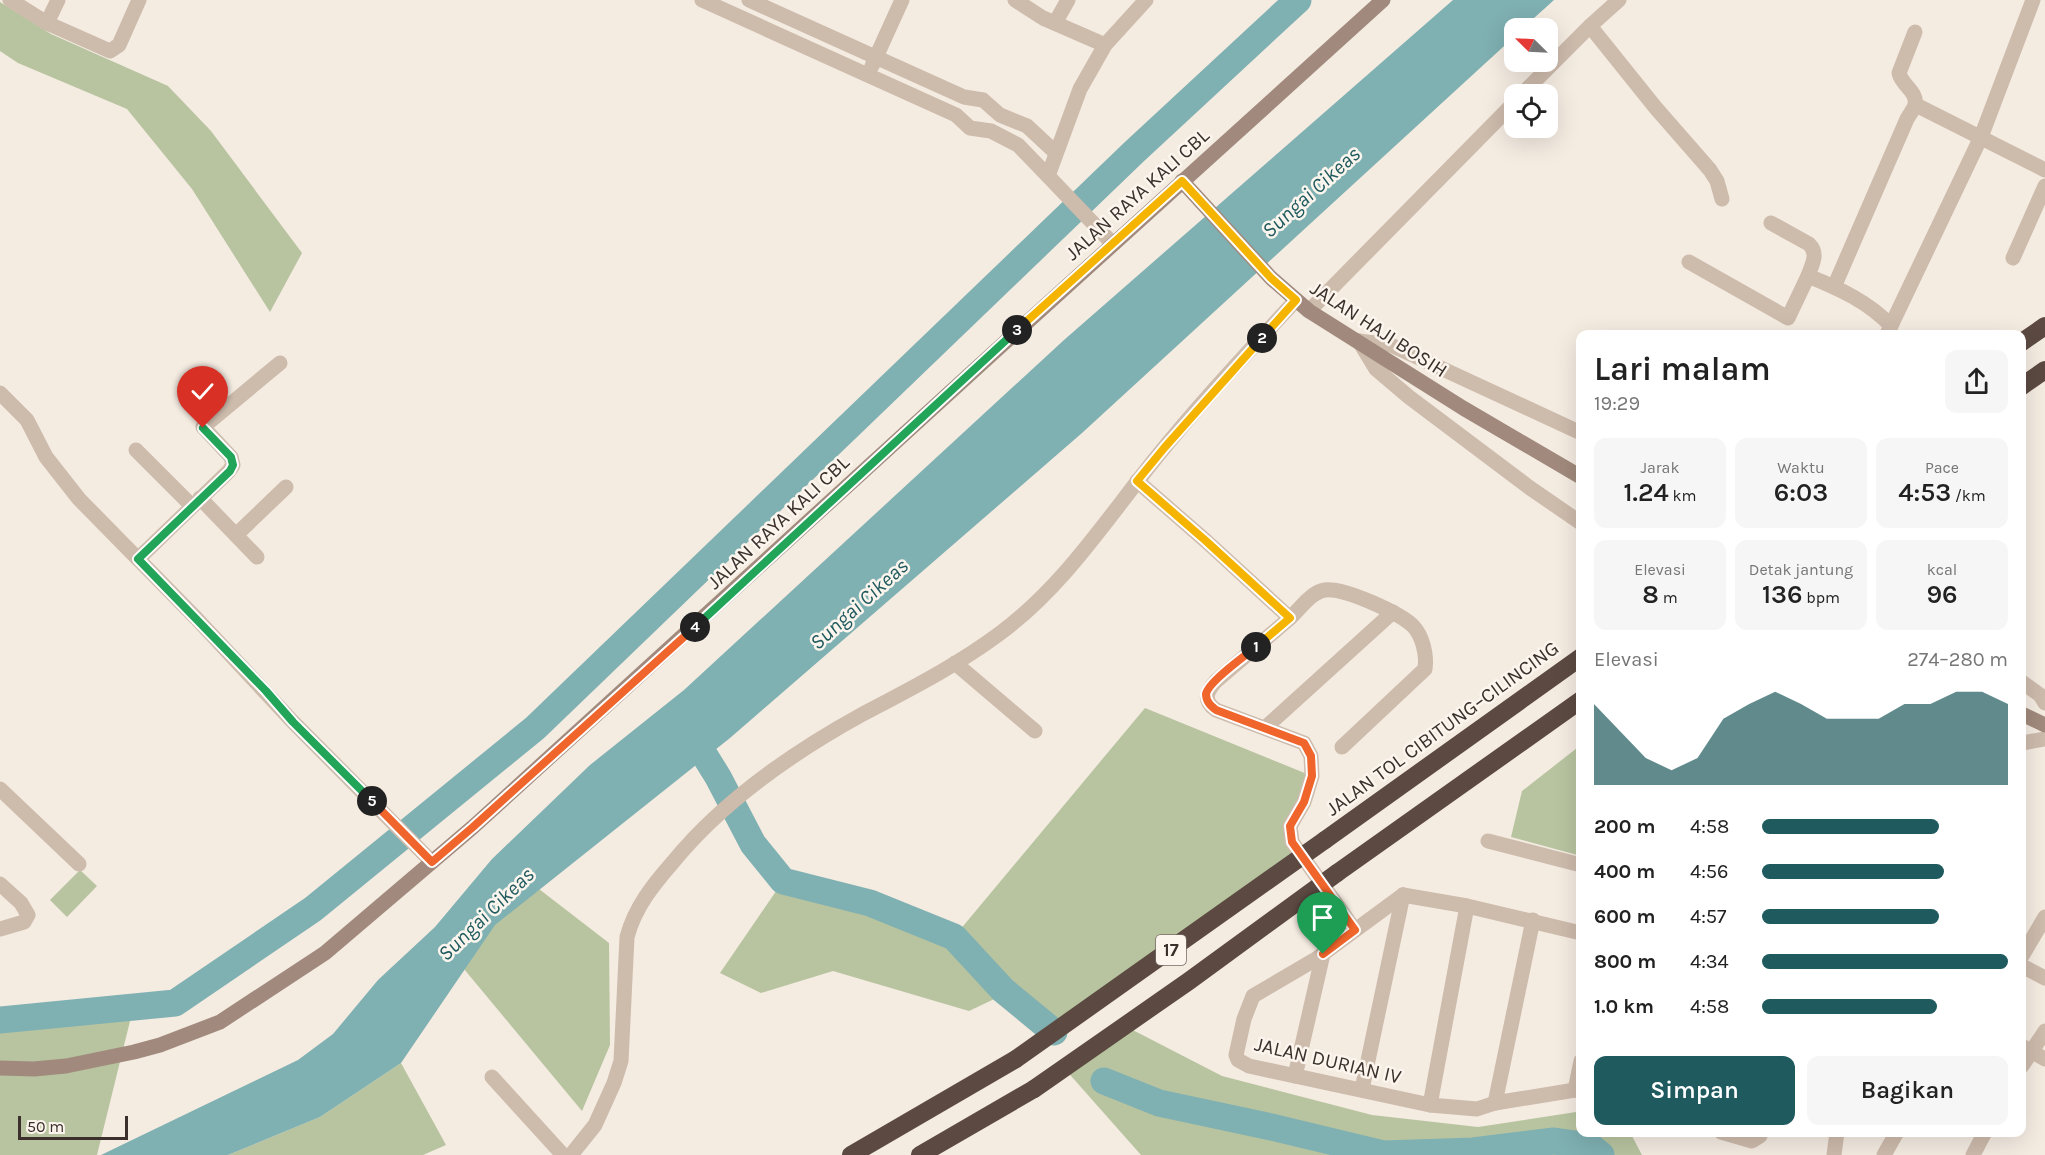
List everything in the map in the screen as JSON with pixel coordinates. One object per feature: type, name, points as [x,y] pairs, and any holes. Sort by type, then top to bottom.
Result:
[{"type":"highway","points":[[2026,339],[2045,326]]},
{"type":"highway","points":[[2026,383],[2045,370]]},
{"type":"highway","name":"JALAN TOL CIBITUNG–CILINCING","points":[[851,1155],[1016,1059],[1576,661]]},
{"type":"highway","name":"17","points":[[920,1155],[1034,1089],[1189,981],[1576,704]]},
{"type":"main road","name":"JALAN RAYA KALI CBL","points":[[0,1068],[34,1069],[66,1066],[160,1045],[220,1022],[325,953],[473,827],[1383,0]]},
{"type":"main road","name":"JALAN HAJI BOSIH","points":[[1182,181],[1271,278],[1309,311],[1463,408],[1576,474]]},
{"type":"main road","points":[[2026,716],[2045,725]]},
{"type":"street","points":[[10,0],[47,23],[110,51],[118,45],[139,0]]},
{"type":"street","points":[[47,23],[58,0]]},
{"type":"street","points":[[702,0],[956,115],[970,128],[991,131],[1018,145],[1113,244]]},
{"type":"street","points":[[749,0],[964,97],[983,100],[1000,114],[1027,126],[1056,153]]},
{"type":"street","points":[[868,75],[902,0]]},
{"type":"street","points":[[1015,0],[1042,18],[1106,45]]},
{"type":"street","points":[[1055,23],[1068,0]]},
{"type":"street","points":[[1048,176],[1080,89],[1106,45],[1146,0]]},
{"type":"street","points":[[1532,84],[1619,0]]},
{"type":"street","points":[[1889,330],[1981,137],[2033,0]]},
{"type":"street","points":[[1590,26],[1655,107],[1710,170],[1717,181],[1722,199]]},
{"type":"street","points":[[1834,287],[1907,119],[1915,106],[1916,100],[1912,90],[1900,80],[1899,73],[1915,32]]},
{"type":"street","points":[[1915,106],[2045,170]]},
{"type":"street","points":[[1309,311],[1504,113]]},
{"type":"street","points":[[2013,258],[2045,186]]},
{"type":"street","points":[[1689,262],[1788,318],[1808,276],[1815,254],[1809,244],[1771,223]]},
{"type":"street","points":[[1808,276],[1834,287],[1878,312],[1889,330]]},
{"type":"street","points":[[571,1155],[595,1125],[621,1061],[627,937],[632,920],[650,889],[693,837],[761,779],[859,716],[955,663],[1000,634],[1050,591],[1165,447],[1296,300]]},
{"type":"street","points":[[1359,341],[1391,345],[1576,430]]},
{"type":"street","points":[[1359,341],[1376,369],[1409,397],[1576,520]]},
{"type":"street","points":[[138,559],[230,471],[233,465],[231,457],[203,428],[280,363]]},
{"type":"street","points":[[0,393],[27,420],[46,457],[79,499],[293,722],[432,862]]},
{"type":"street","points":[[136,450],[236,535],[257,557]]},
{"type":"street","points":[[1137,481],[1290,618]]},
{"type":"street","points":[[236,535],[285,487]]},
{"type":"street","points":[[1342,747],[1425,669],[1426,659],[1415,628],[1393,612],[1332,589],[1316,593],[1216,681],[1206,694],[1209,705],[1216,710],[1304,743],[1311,756],[1312,776],[1304,802],[1290,826],[1292,842],[1355,930]]},
{"type":"street","points":[[1266,727],[1393,612]]},
{"type":"street","points":[[955,663],[1035,731]]},
{"type":"street","points":[[2026,685],[2040,695],[2045,703]]},
{"type":"street","points":[[2026,742],[2045,740]]},
{"type":"street","points":[[0,789],[79,864]]},
{"type":"street","points":[[1488,841],[1576,864]]},
{"type":"street","points":[[0,884],[21,903],[28,915],[24,922],[0,929]]},
{"type":"street","points":[[1362,1089],[1403,895],[1467,906],[1576,932]]},
{"type":"street","name":"JALAN DURIAN IV","points":[[1403,895],[1323,954],[1253,996],[1236,1055],[1238,1060],[1249,1066],[1455,1109],[1477,1109],[1495,1103],[1576,1091]]},
{"type":"street","points":[[1430,1105],[1467,906]]},
{"type":"street","points":[[2026,949],[2045,917]]},
{"type":"street","points":[[1495,1103],[1533,920]]},
{"type":"street","points":[[1295,1076],[1323,954]]},
{"type":"street","points":[[2026,968],[2045,978]]},
{"type":"street","points":[[2033,1052],[2045,1031]]},
{"type":"street","points":[[492,1077],[563,1155]]},
{"type":"street","points":[[1738,1137],[1752,1141],[1758,1137]]},
{"type":"street","points":[[1834,1155],[1836,1137]]},
{"type":"street","points":[[1884,1155],[1894,1137]]},
{"type":"street","points":[[1973,1155],[1982,1137]]},
{"type":"green space","points":[[0,2],[51,34],[168,86],[211,131],[302,253],[270,312],[192,189],[127,109],[18,63],[0,51]]},
{"type":"green space","points":[[1145,708],[1312,776],[1290,826],[1301,858],[1054,1032],[1007,993],[969,1011],[833,971],[761,993],[720,973],[783,881],[870,903],[954,937]]},
{"type":"green space","points":[[1576,749],[1576,855],[1511,837],[1522,791]]},
{"type":"green space","points":[[80,870],[97,886],[67,917],[50,900]]},
{"type":"green space","points":[[539,889],[609,943],[610,1045],[582,1111],[464,969],[494,925]]},
{"type":"green space","points":[[132,1013],[97,1155],[0,1155],[0,1030],[14,1031]]},
{"type":"green space","points":[[1125,1026],[1222,1076],[1372,1115],[1478,1127],[1576,1112],[1576,1137],[1633,1137],[1642,1155],[1141,1155],[1064,1068]]},
{"type":"green space","points":[[401,1063],[446,1145],[423,1155],[228,1155],[320,1117]]},
{"type":"water","name":"Sungai Cikeas","points":[[1453,0],[1554,0],[1534,18],[1504,18],[1504,46],[1082,433],[730,738],[495,925],[401,1063],[320,1117],[228,1155],[101,1155],[298,1060],[333,1034],[378,980],[435,927],[492,859],[590,765],[684,690],[1064,340]]},
{"type":"waterway","points":[[0,1020],[175,1003],[313,909],[535,728],[1134,152],[1298,0]]},
{"type":"waterway","points":[[700,748],[753,844],[783,881],[870,903],[954,937],[1003,990],[1054,1032]]},
{"type":"waterway","points":[[1104,1081],[1159,1103],[1384,1154],[1473,1151],[1554,1141],[1590,1146],[1601,1155]]},
{"type":"route","points":[[203,428],[231,457],[233,465],[230,471],[138,559],[293,722],[432,862],[757,570],[1182,181],[1271,278],[1296,300],[1137,481],[1290,618],[1216,681],[1206,694],[1209,705],[1216,710],[1304,743],[1311,756],[1312,776],[1304,802],[1290,826],[1292,842],[1355,930],[1323,954]]}]
